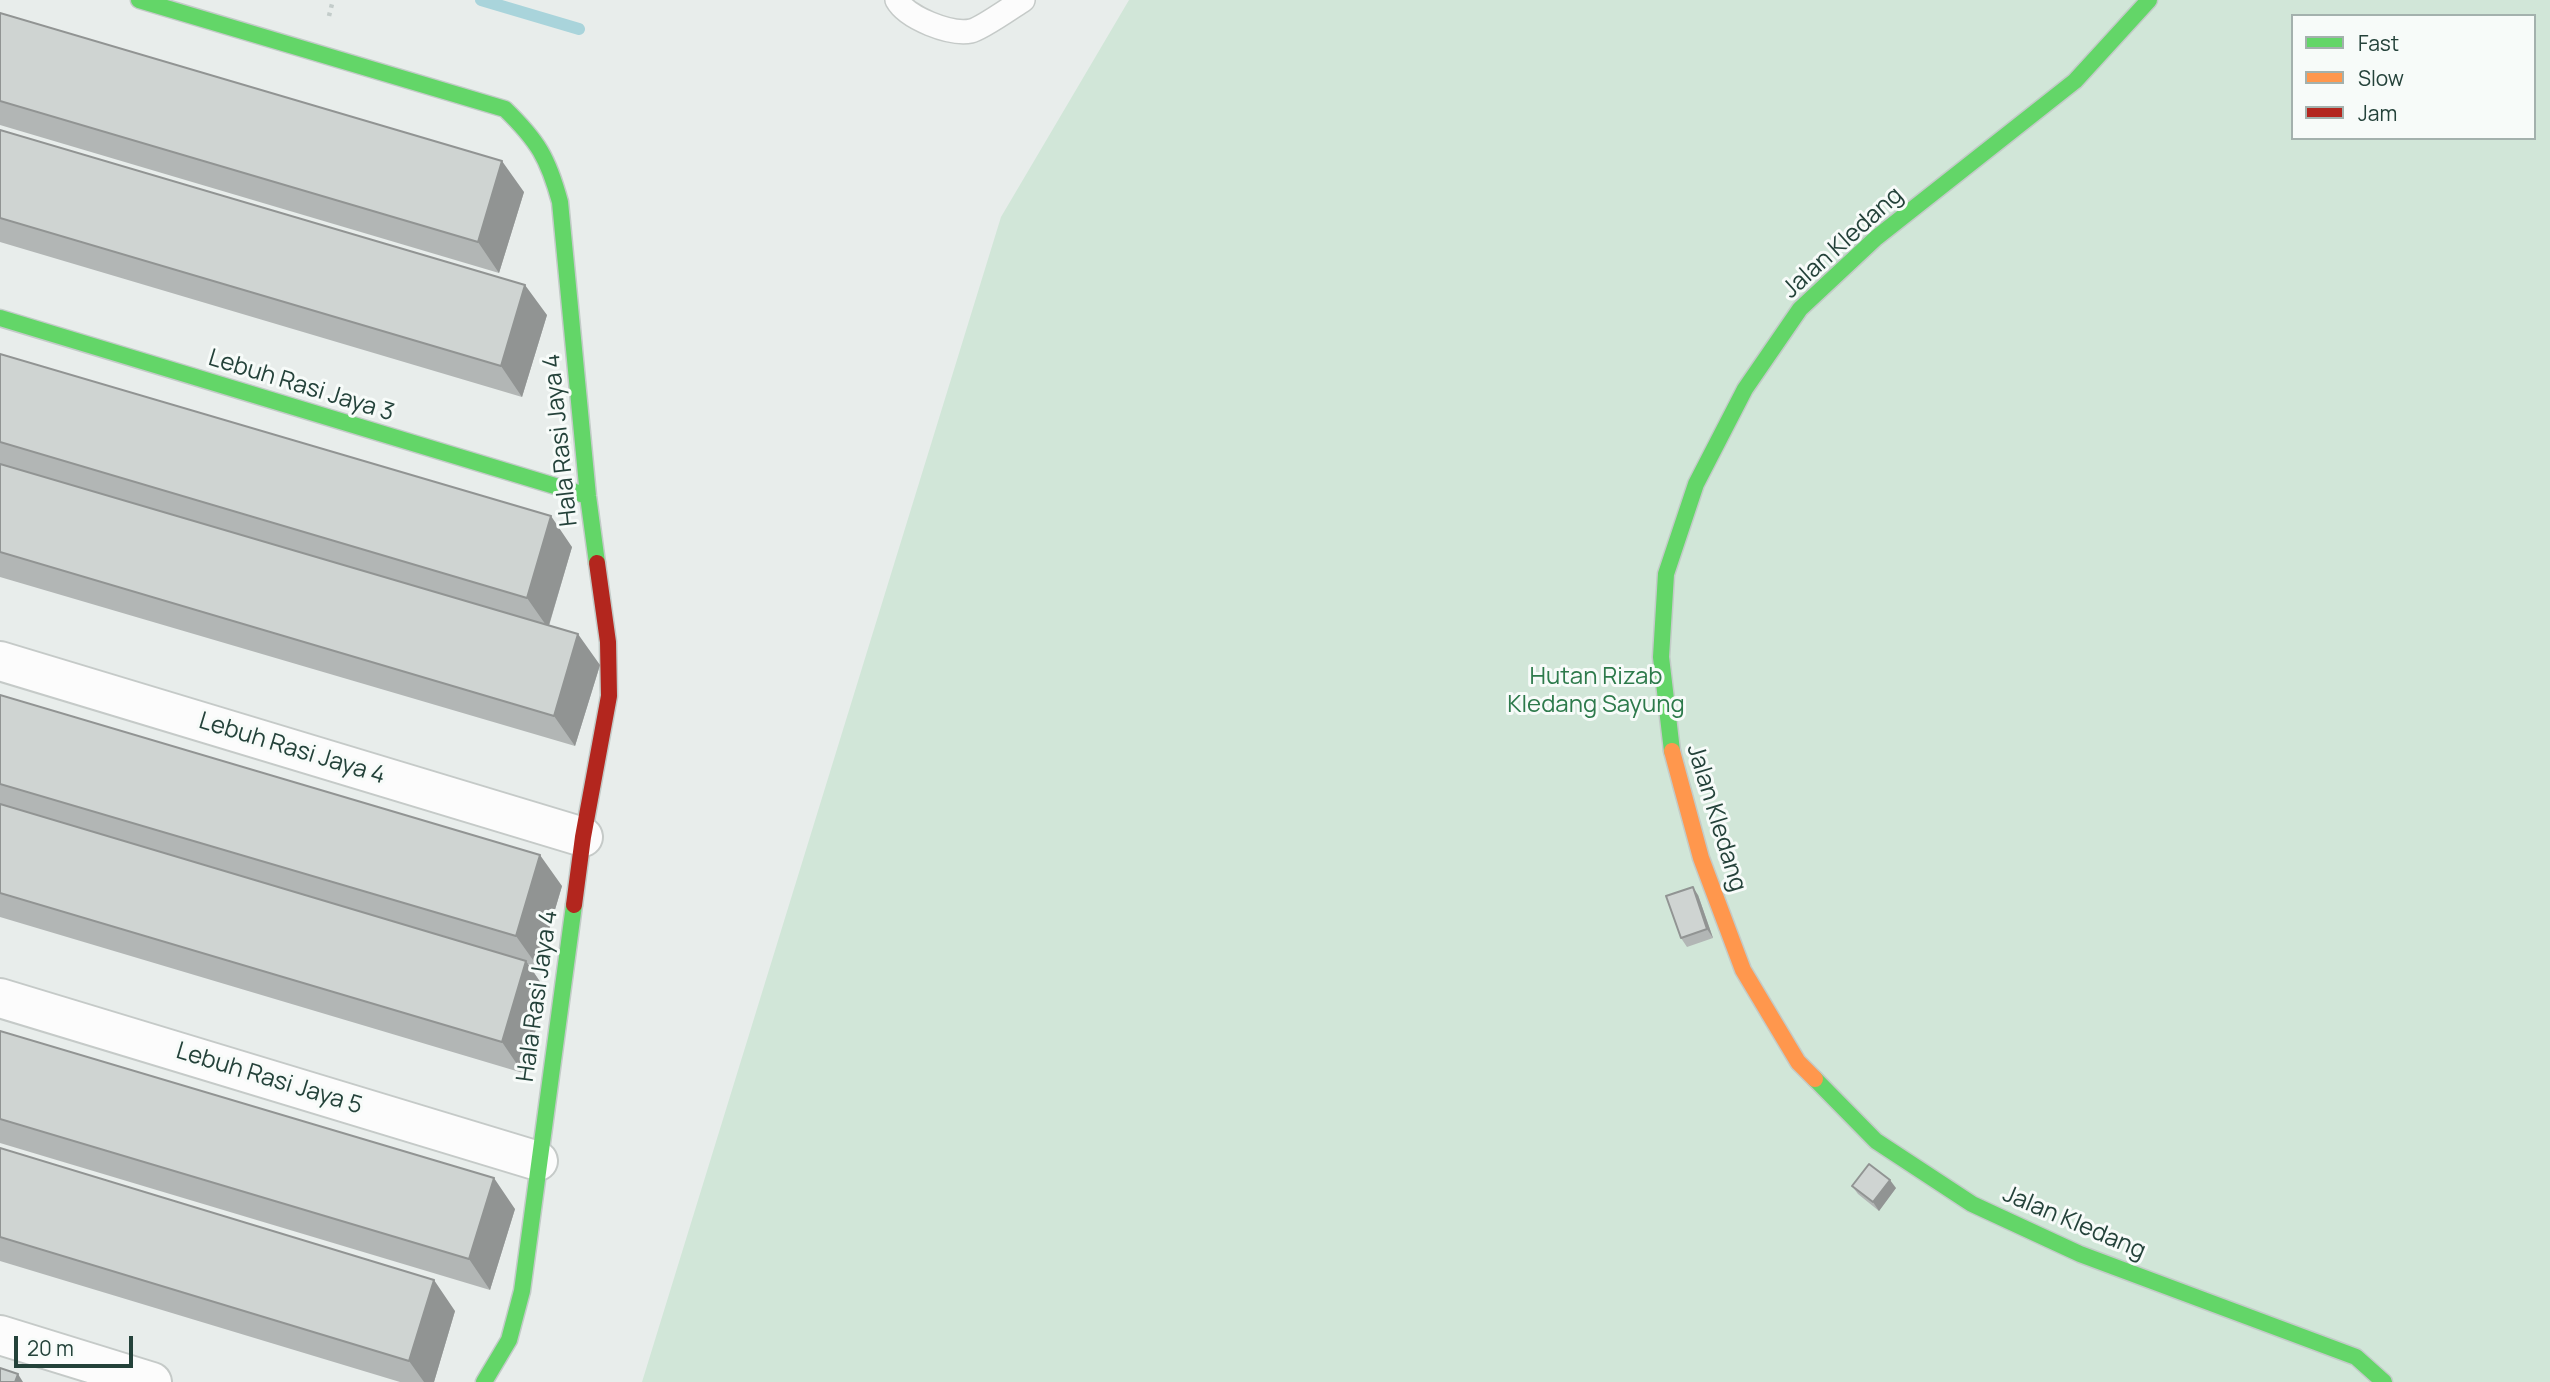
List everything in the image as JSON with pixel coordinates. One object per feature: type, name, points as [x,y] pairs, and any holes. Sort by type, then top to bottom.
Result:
[{"type":"street","name":"Hala Rasi Jaya 4","points":[[139,0],[505,109],[536,138],[550,164],[560,202],[588,496],[608,642],[609,696],[583,837],[522,1291],[509,1340],[484,1382]]},
{"type":"street","name":"Jalan Kledang","points":[[2149,0],[2075,81],[1876,238],[1800,309],[1745,389],[1696,484],[1666,574],[1661,657],[1669,741],[1701,858],[1743,970],[1798,1062],[1876,1141],[1972,1204],[2080,1254],[2356,1357],[2384,1382]]},
{"type":"street","name":"Lebuh Rasi Jaya 3","points":[[0,318],[588,496]]},
{"type":"street","name":"Lebuh Rasi Jaya 4","points":[[0,661],[583,837]]},
{"type":"street","name":"Lebuh Rasi Jaya 5","points":[[0,998],[538,1161]]},
{"type":"street","points":[[0,1335],[152,1382]]},
{"type":"lane","points":[[897,0],[901,7],[934,27],[971,31],[1023,0]]},
{"type":"green space","name":"Hutan Rizab Kledang Sayung","points":[[1129,0],[2550,0],[2550,1382],[642,1382],[1001,217]]},
{"type":"building","points":[[0,13],[502,161],[478,242],[0,101]]},
{"type":"building","points":[[0,130],[525,285],[501,366],[0,218]]},
{"type":"building","points":[[0,354],[551,516],[527,598],[0,442]]},
{"type":"building","points":[[0,464],[578,634],[554,716],[0,552]]},
{"type":"building","points":[[0,695],[540,855],[516,936],[0,784]]},
{"type":"building","points":[[0,804],[526,961],[502,1042],[0,893]]},
{"type":"building","points":[[1693,887],[1707,929],[1681,938],[1666,896]]},
{"type":"building","points":[[0,1031],[494,1178],[469,1259],[0,1119]]},
{"type":"building","points":[[0,1148],[434,1280],[409,1361],[0,1237]]},
{"type":"building","points":[[1869,1164],[1890,1180],[1873,1202],[1852,1186]]},
{"type":"building","points":[[0,1368],[18,1374],[15,1382],[0,1382]]},
{"type":"waterway","points":[[481,0],[579,29]]},
{"type":"traffic: fast","points":[[139,0],[505,109],[526,131],[546,162],[560,202],[588,496],[597,563]]},
{"type":"traffic: fast","points":[[1672,751],[1661,657],[1666,574],[1696,484],[1745,389],[1800,309],[1876,238],[2075,81],[2149,0]]},
{"type":"traffic: fast","points":[[0,318],[588,496]]},
{"type":"traffic: fast","points":[[484,1382],[509,1340],[522,1291],[574,905]]},
{"type":"traffic: fast","points":[[1815,1079],[1876,1141],[1972,1204],[2080,1254],[2356,1357],[2384,1382]]},
{"type":"traffic: slow","points":[[1672,751],[1701,858],[1743,970],[1798,1062],[1815,1079]]},
{"type":"traffic: jam","points":[[574,905],[583,837],[609,696],[608,642],[597,563]]}]
